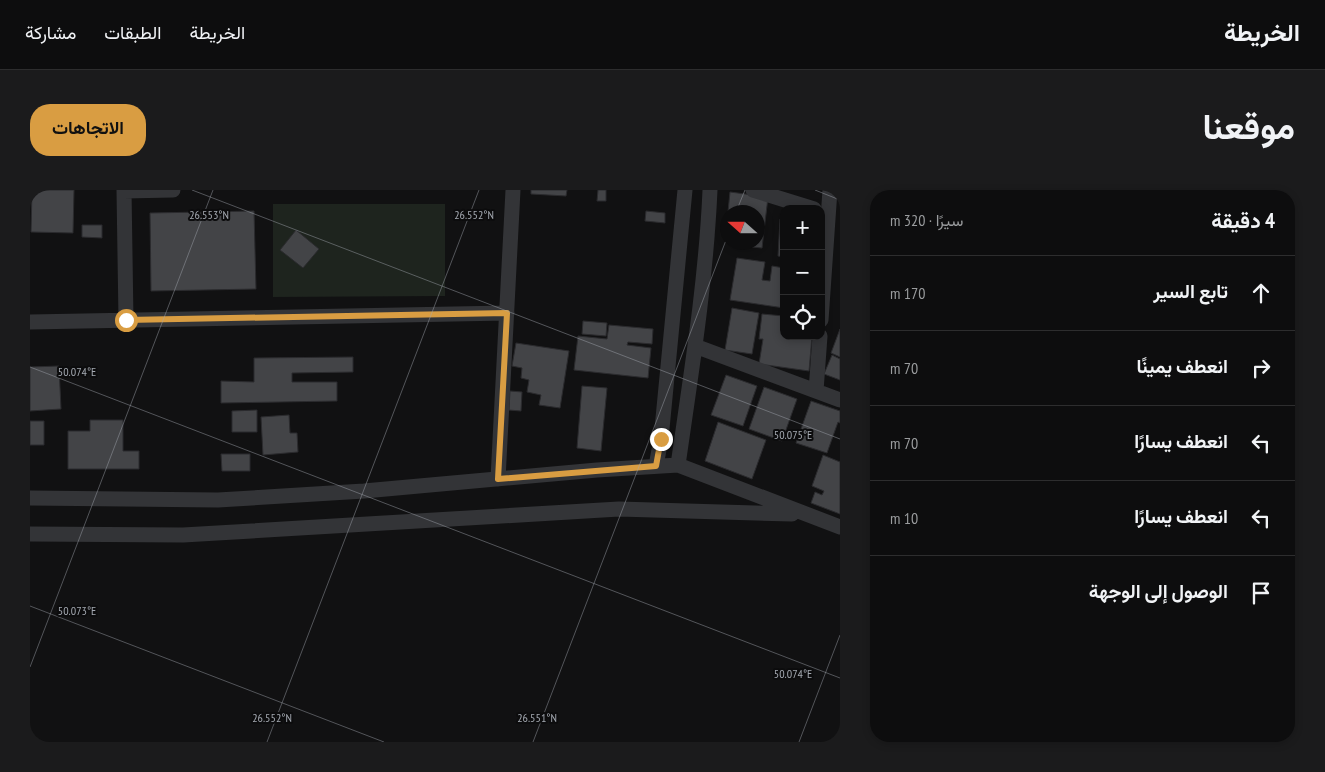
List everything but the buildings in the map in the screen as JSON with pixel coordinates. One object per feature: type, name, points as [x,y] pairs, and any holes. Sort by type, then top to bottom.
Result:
[{"type":"street","points":[[126,320],[124,191],[173,190]]},
{"type":"street","points":[[498,479],[513,190]]},
{"type":"street","points":[[656,466],[661,439],[684,190]]},
{"type":"street","points":[[678,465],[695,346],[710,190]]},
{"type":"street","points":[[753,190],[801,205]]},
{"type":"street","points":[[825,212],[830,190]]},
{"type":"street","points":[[822,295],[824,250]]},
{"type":"street","points":[[30,322],[507,313]]},
{"type":"street","points":[[816,392],[820,340]]},
{"type":"street","points":[[695,346],[840,400]]},
{"type":"street","points":[[30,498],[218,500],[364,491],[678,465],[840,527]]},
{"type":"street","points":[[30,534],[183,535],[618,509],[804,514]]},
{"type":"shaded area","points":[[273,204],[445,204],[445,296],[273,297]]},
{"type":"route","points":[[126,320],[507,313],[498,479],[656,466],[661,439]]}]
